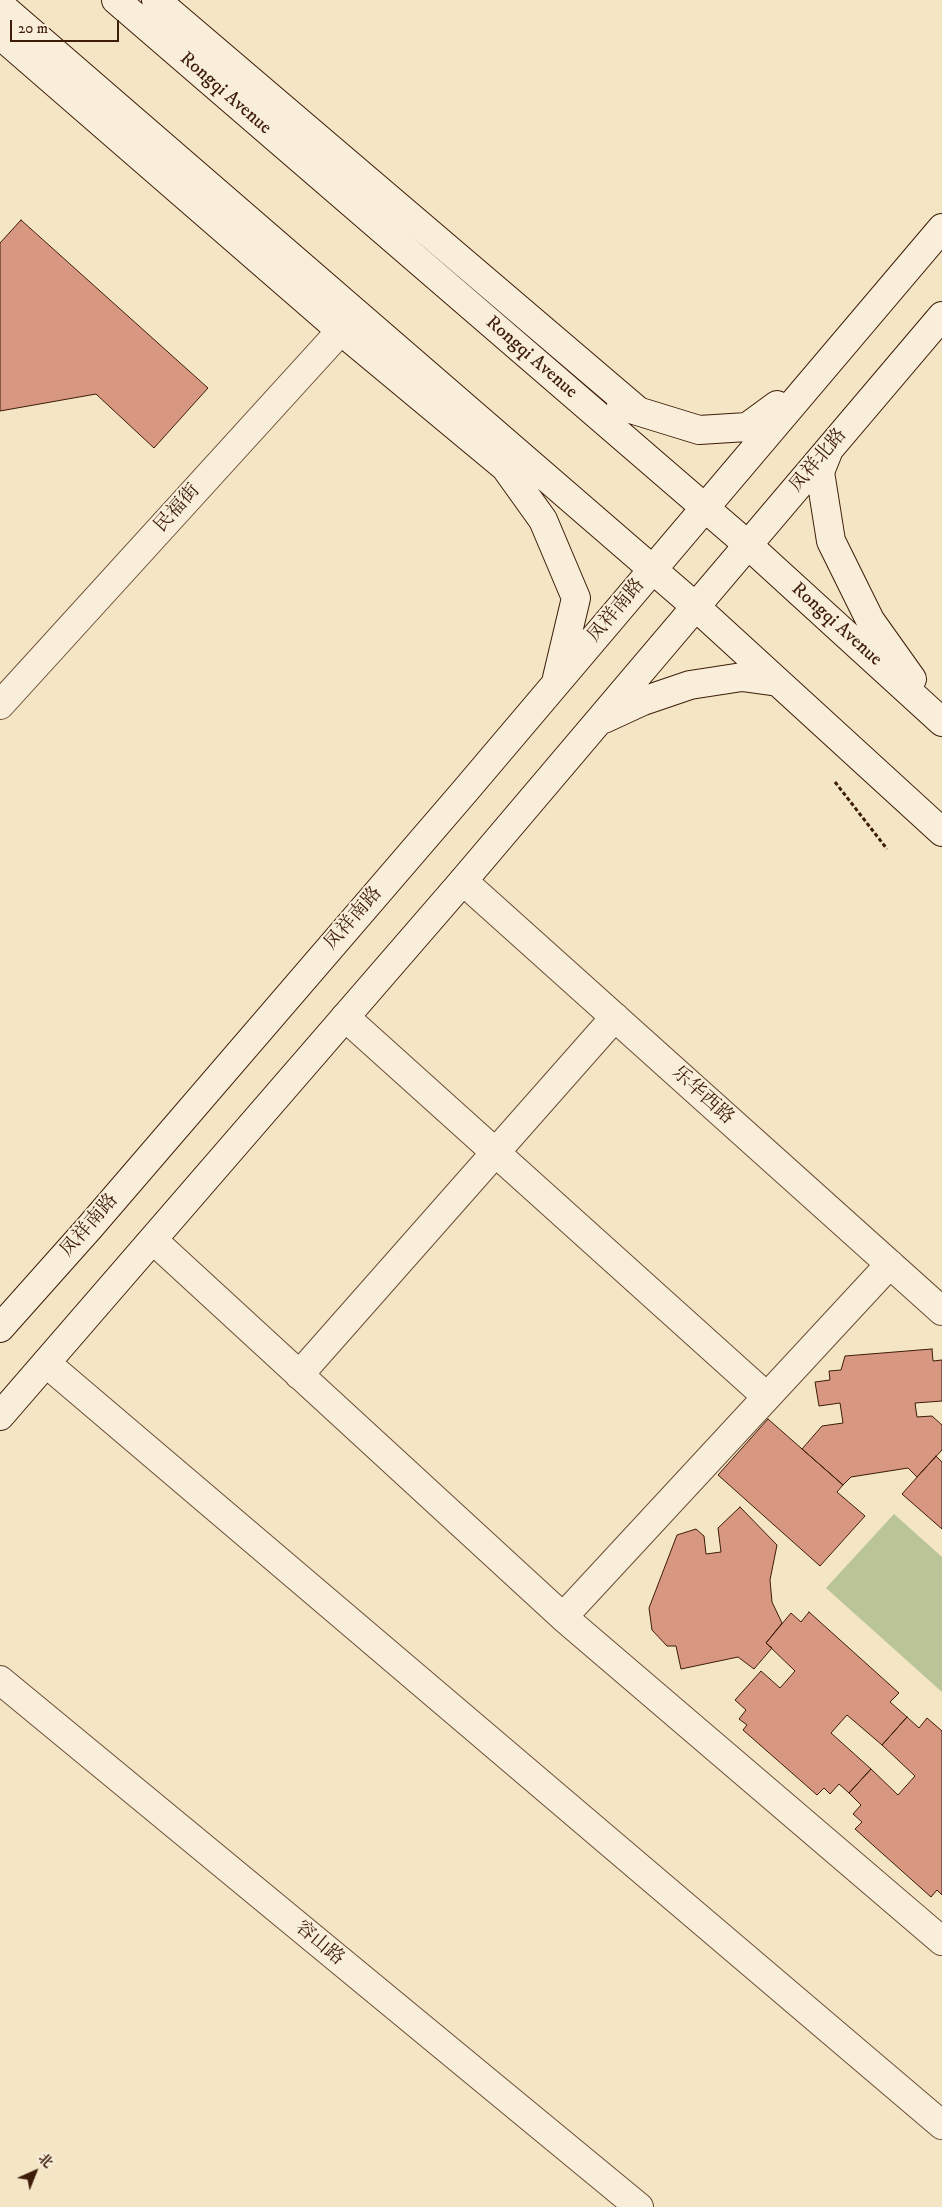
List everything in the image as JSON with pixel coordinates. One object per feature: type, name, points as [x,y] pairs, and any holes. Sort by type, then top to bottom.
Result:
[{"type":"street","name":"Rongqi Avenue","points":[[116,0],[748,545],[942,722]]},
{"type":"street","points":[[156,0],[638,411]]},
{"type":"street","points":[[0,5],[506,468]]},
{"type":"street","points":[[0,36],[348,322],[459,402],[696,606],[942,832]]},
{"type":"street","points":[[704,507],[942,228]]},
{"type":"street","name":"凤祥北路","points":[[696,606],[942,316]]},
{"type":"street","name":"民福街","points":[[0,705],[348,322]]},
{"type":"street","points":[[568,390],[699,430],[747,427],[816,376]]},
{"type":"street","points":[[459,402],[543,520],[576,598],[555,684]]},
{"type":"street","points":[[830,448],[820,472],[831,541],[870,620],[942,722]]},
{"type":"street","name":"凤祥南路","points":[[0,1328],[90,1228],[704,507]]},
{"type":"street","points":[[0,1416],[463,881],[696,606]]},
{"type":"street","points":[[598,722],[644,701],[690,685],[742,677],[778,682]]},
{"type":"street","name":"乐华西路","points":[[463,881],[942,1311]]},
{"type":"street","points":[[345,1017],[767,1396]]},
{"type":"street","points":[[299,1374],[615,1017]]},
{"type":"street","points":[[153,1240],[563,1617],[942,1941]]},
{"type":"street","points":[[563,1617],[890,1264]]},
{"type":"street","points":[[46,1363],[942,2125]]},
{"type":"street","name":"容山路","points":[[0,1680],[639,2207]]},
{"type":"path","points":[[835,782],[888,849]]},
{"type":"green space","points":[[894,1514],[942,1557],[942,1692],[826,1588]]},
{"type":"building","points":[[21,220],[208,388],[154,448],[96,394],[0,411],[0,243]]},
{"type":"building","points":[[932,1349],[933,1361],[942,1360],[942,1401],[915,1403],[917,1417],[932,1416],[942,1425],[942,1450],[917,1477],[908,1468],[851,1477],[843,1485],[802,1449],[822,1426],[843,1423],[840,1403],[819,1406],[815,1382],[830,1380],[829,1371],[841,1370],[845,1356]]},
{"type":"building","points":[[768,1419],[843,1485],[837,1492],[865,1516],[820,1566],[718,1475]]},
{"type":"building","points":[[936,1456],[942,1462],[942,1529],[902,1494]]},
{"type":"building","points":[[740,1507],[777,1545],[770,1580],[772,1602],[782,1623],[766,1643],[772,1648],[754,1669],[738,1657],[681,1669],[676,1646],[667,1646],[652,1630],[649,1608],[677,1535],[696,1529],[704,1536],[706,1554],[721,1552],[718,1528]]},
{"type":"building","points":[[809,1612],[899,1693],[890,1702],[907,1717],[882,1745],[847,1715],[831,1733],[871,1769],[849,1793],[839,1784],[830,1794],[824,1788],[817,1795],[743,1730],[747,1725],[739,1719],[746,1710],[735,1700],[761,1671],[780,1688],[795,1671],[766,1643],[791,1613],[801,1622]]},
{"type":"building","points":[[907,1717],[919,1728],[927,1718],[942,1731],[942,1895],[937,1890],[931,1897],[855,1829],[862,1822],[853,1814],[861,1805],[849,1793],[871,1769],[898,1795],[915,1776],[882,1745]]}]
